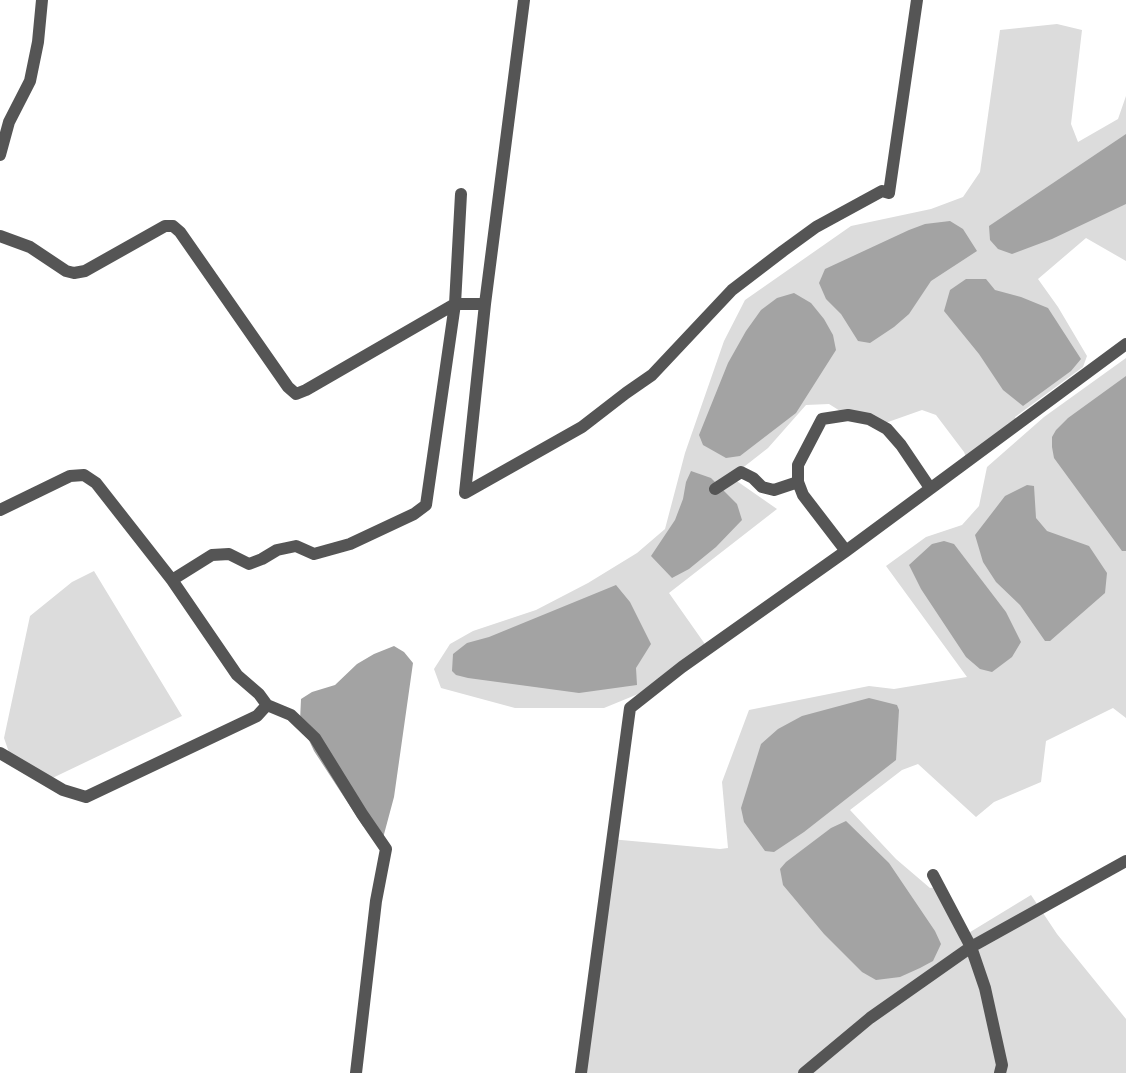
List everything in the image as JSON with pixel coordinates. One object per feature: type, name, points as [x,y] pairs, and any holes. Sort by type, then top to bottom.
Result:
[{"type":"street","points":[[0,155],[9,122],[30,81],[38,42],[42,0]]},
{"type":"street","points":[[524,0],[485,304],[465,493],[582,427],[652,375],[732,290],[768,262],[816,228],[882,191],[889,193],[917,0]]},
{"type":"street","points":[[172,580],[212,555],[229,554],[249,564],[277,550],[296,546],[314,554],[350,544],[414,514],[426,505],[455,304],[461,194]]},
{"type":"street","points":[[0,236],[30,247],[66,271],[74,273],[85,270],[165,226],[173,226],[180,232],[288,387],[296,394],[455,304],[485,304]]},
{"type":"street","points":[[581,1073],[630,708],[682,667],[846,551],[1126,344]]},
{"type":"street","points":[[846,551],[803,495],[798,482],[798,465],[822,418],[848,415],[869,419],[887,429],[901,445],[930,488]]},
{"type":"street","points":[[715,488],[741,472],[753,478],[762,487],[774,490],[798,482]]},
{"type":"street","points":[[0,510],[70,476],[84,475],[96,483],[172,580],[237,675],[259,694],[267,705],[291,715],[315,738],[386,849],[376,901],[356,1073]]},
{"type":"street","points":[[0,753],[63,790],[86,797],[257,716],[267,705]]},
{"type":"street","points":[[804,1073],[870,1018],[971,947],[1126,861]]},
{"type":"street","points":[[933,875],[971,947],[985,988],[1002,1065],[1000,1073]]},
{"type":"shaded area","points":[[1057,24],[1082,30],[1071,124],[1078,142],[1118,119],[1126,96],[1126,261],[1086,238],[1038,279],[1058,307],[1087,356],[1083,367],[1015,417],[1019,426],[968,462],[964,452],[936,415],[922,410],[874,427],[853,419],[829,404],[806,405],[768,448],[731,477],[777,509],[669,593],[707,647],[643,692],[604,708],[515,708],[441,688],[434,669],[450,644],[473,631],[536,610],[588,583],[637,553],[665,529],[685,453],[724,341],[745,300],[851,226],[931,209],[963,197],[980,172],[1000,30]]},
{"type":"shaded area","points":[[1126,134],[1126,204],[1052,239],[1012,254],[998,249],[990,240],[989,226]]},
{"type":"shaded area","points":[[950,221],[963,229],[977,251],[931,281],[909,314],[894,327],[870,343],[858,341],[841,314],[826,299],[819,283],[825,269],[909,230],[925,224]]},
{"type":"shaded area","points":[[966,279],[986,279],[995,290],[1021,297],[1048,308],[1081,359],[1071,371],[1023,406],[1003,390],[979,354],[944,311],[950,290]]},
{"type":"shaded area","points":[[794,293],[811,303],[824,319],[833,335],[836,350],[796,413],[740,456],[726,458],[703,445],[699,435],[728,363],[746,331],[761,310],[777,298]]},
{"type":"shaded area","points":[[1126,358],[1126,718],[1113,708],[1046,741],[1041,782],[994,802],[976,817],[918,764],[902,770],[850,810],[896,859],[930,888],[938,887],[962,937],[1031,895],[1057,934],[1126,1019],[1126,1073],[583,1073],[610,839],[720,849],[728,848],[722,782],[749,710],[869,686],[894,689],[967,677],[886,566],[926,537],[962,525],[979,506],[987,467],[1044,417]]},
{"type":"shaded area","points":[[1126,376],[1126,551],[1122,551],[1054,458],[1052,437],[1068,418]]},
{"type":"shaded area","points":[[691,471],[711,478],[737,504],[742,520],[716,547],[689,569],[672,578],[651,556],[675,520]]},
{"type":"shaded area","points":[[1027,485],[1034,486],[1036,518],[1047,531],[1089,546],[1107,573],[1105,593],[1050,641],[1045,641],[1020,605],[996,582],[983,562],[975,535],[1005,496]]},
{"type":"shaded area","points":[[944,541],[954,544],[1006,612],[1021,642],[1012,657],[992,672],[980,669],[966,657],[921,589],[909,565],[932,544]]},
{"type":"shaded area","points":[[94,571],[182,716],[42,783],[12,761],[4,738],[30,616],[72,582]]},
{"type":"shaded area","points":[[616,585],[630,602],[651,644],[636,668],[637,685],[579,693],[468,678],[456,675],[452,671],[453,654],[467,643],[489,637]]},
{"type":"shaded area","points":[[394,646],[404,652],[413,663],[394,797],[383,838],[363,826],[314,751],[300,721],[301,699],[312,692],[335,685],[357,664],[374,654]]},
{"type":"shaded area","points":[[869,698],[897,705],[899,710],[896,760],[804,832],[774,852],[765,851],[744,822],[741,808],[761,744],[778,729],[802,716]]},
{"type":"shaded area","points":[[846,821],[889,863],[935,931],[941,944],[933,961],[900,977],[876,980],[862,972],[824,934],[783,885],[780,869],[786,862],[831,828]]}]
